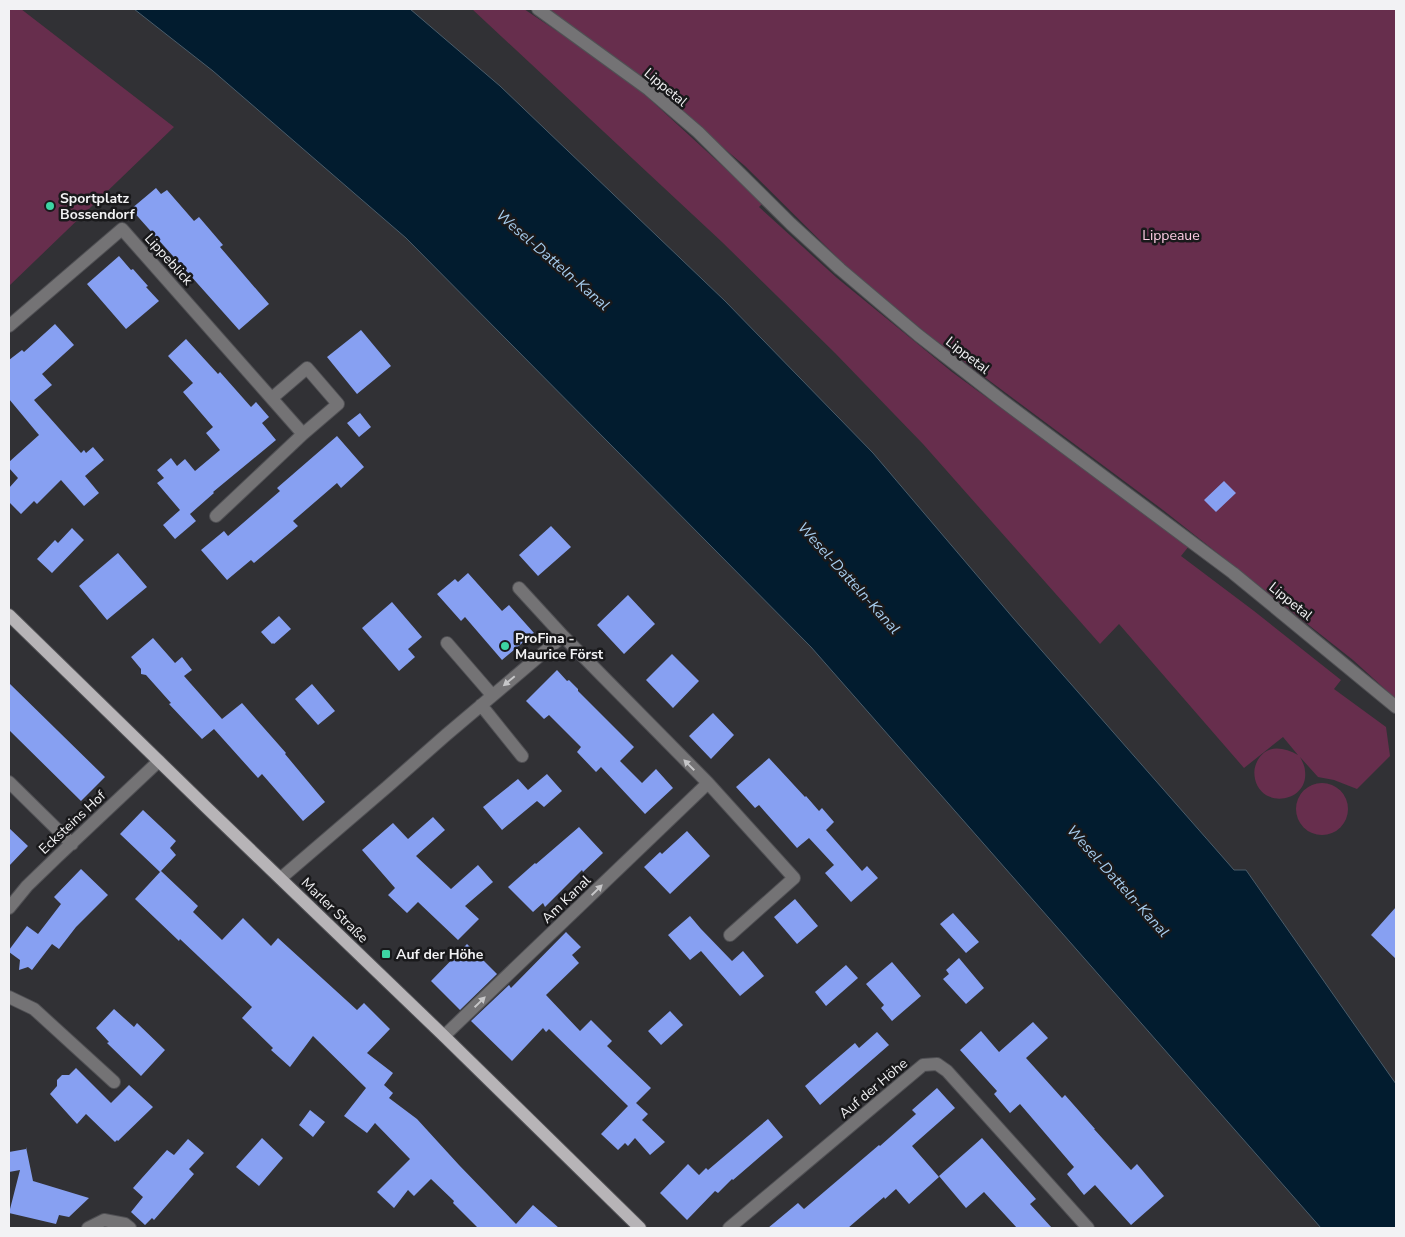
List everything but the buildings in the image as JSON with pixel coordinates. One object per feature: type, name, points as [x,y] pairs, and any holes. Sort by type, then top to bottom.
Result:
[{"type":"main road","name":"Marler Straße","points":[[9,615],[640,1228]]},
{"type":"street","name":"Lippetal","points":[[538,9],[648,89],[698,132],[840,269],[918,335],[1000,399],[1233,572],[1396,707]]},
{"type":"street","name":"Lippeblick","points":[[9,326],[122,228],[303,434]]},
{"type":"street","points":[[216,516],[303,434],[338,404],[306,368],[272,398]]},
{"type":"street","points":[[519,588],[562,636],[708,783],[794,878],[730,935]]},
{"type":"street","points":[[280,878],[562,636]]},
{"type":"street","points":[[447,643],[492,695]]},
{"type":"street","points":[[481,705],[522,756]]},
{"type":"street","name":"Ecksteins Hof","points":[[9,908],[27,886],[159,761]]},
{"type":"street","points":[[9,782],[72,844]]},
{"type":"street","name":"Am Kanal","points":[[444,1036],[708,783]]},
{"type":"street","points":[[9,997],[34,1009],[114,1082]]},
{"type":"street","name":"Auf der Höhe","points":[[729,1228],[923,1065],[937,1064],[947,1071],[1088,1228]]},
{"type":"street","points":[[88,1228],[104,1220],[125,1224],[130,1228]]},
{"type":"green space","name":"Sportplatz Bossendorf","points":[[9,9],[21,9],[174,127],[9,286]]},
{"type":"green space","points":[[472,9],[524,9],[643,93],[763,203],[759,207],[837,278],[952,372],[1189,546],[1181,556],[1341,680],[1334,689],[1386,727],[1390,756],[1357,789],[1334,780],[1318,777],[1300,757],[1305,771],[1304,782],[1300,790],[1284,798],[1266,795],[1259,789],[1255,779],[1254,773],[1259,758],[1269,750],[1274,749],[1286,750],[1298,755],[1283,737],[1244,768],[1119,624],[1100,644],[923,444],[835,353],[722,242]]},
{"type":"green space","name":"Lippeaue","points":[[544,9],[1396,9],[1396,699],[1353,660],[1163,510],[931,337],[849,269],[745,166],[662,96]]},
{"type":"green space","points":[[1322,783],[1336,787],[1344,795],[1348,809],[1344,823],[1336,831],[1322,835],[1308,831],[1300,823],[1296,809],[1300,795],[1308,787]]},
{"type":"water","name":"Wesel-Datteln-Kanal","points":[[134,9],[410,9],[500,86],[725,301],[873,453],[1014,619],[1234,870],[1246,870],[1396,1084],[1396,1228],[1321,1228],[811,647],[406,238],[213,71]]},
{"type":"place","name":"Sportplatz Bossendorf","points":[[50,206]]},
{"type":"place","name":"ProFina - Maurice Först","points":[[505,646]]},
{"type":"place","name":"Auf der Höhe","points":[[386,954]]}]
